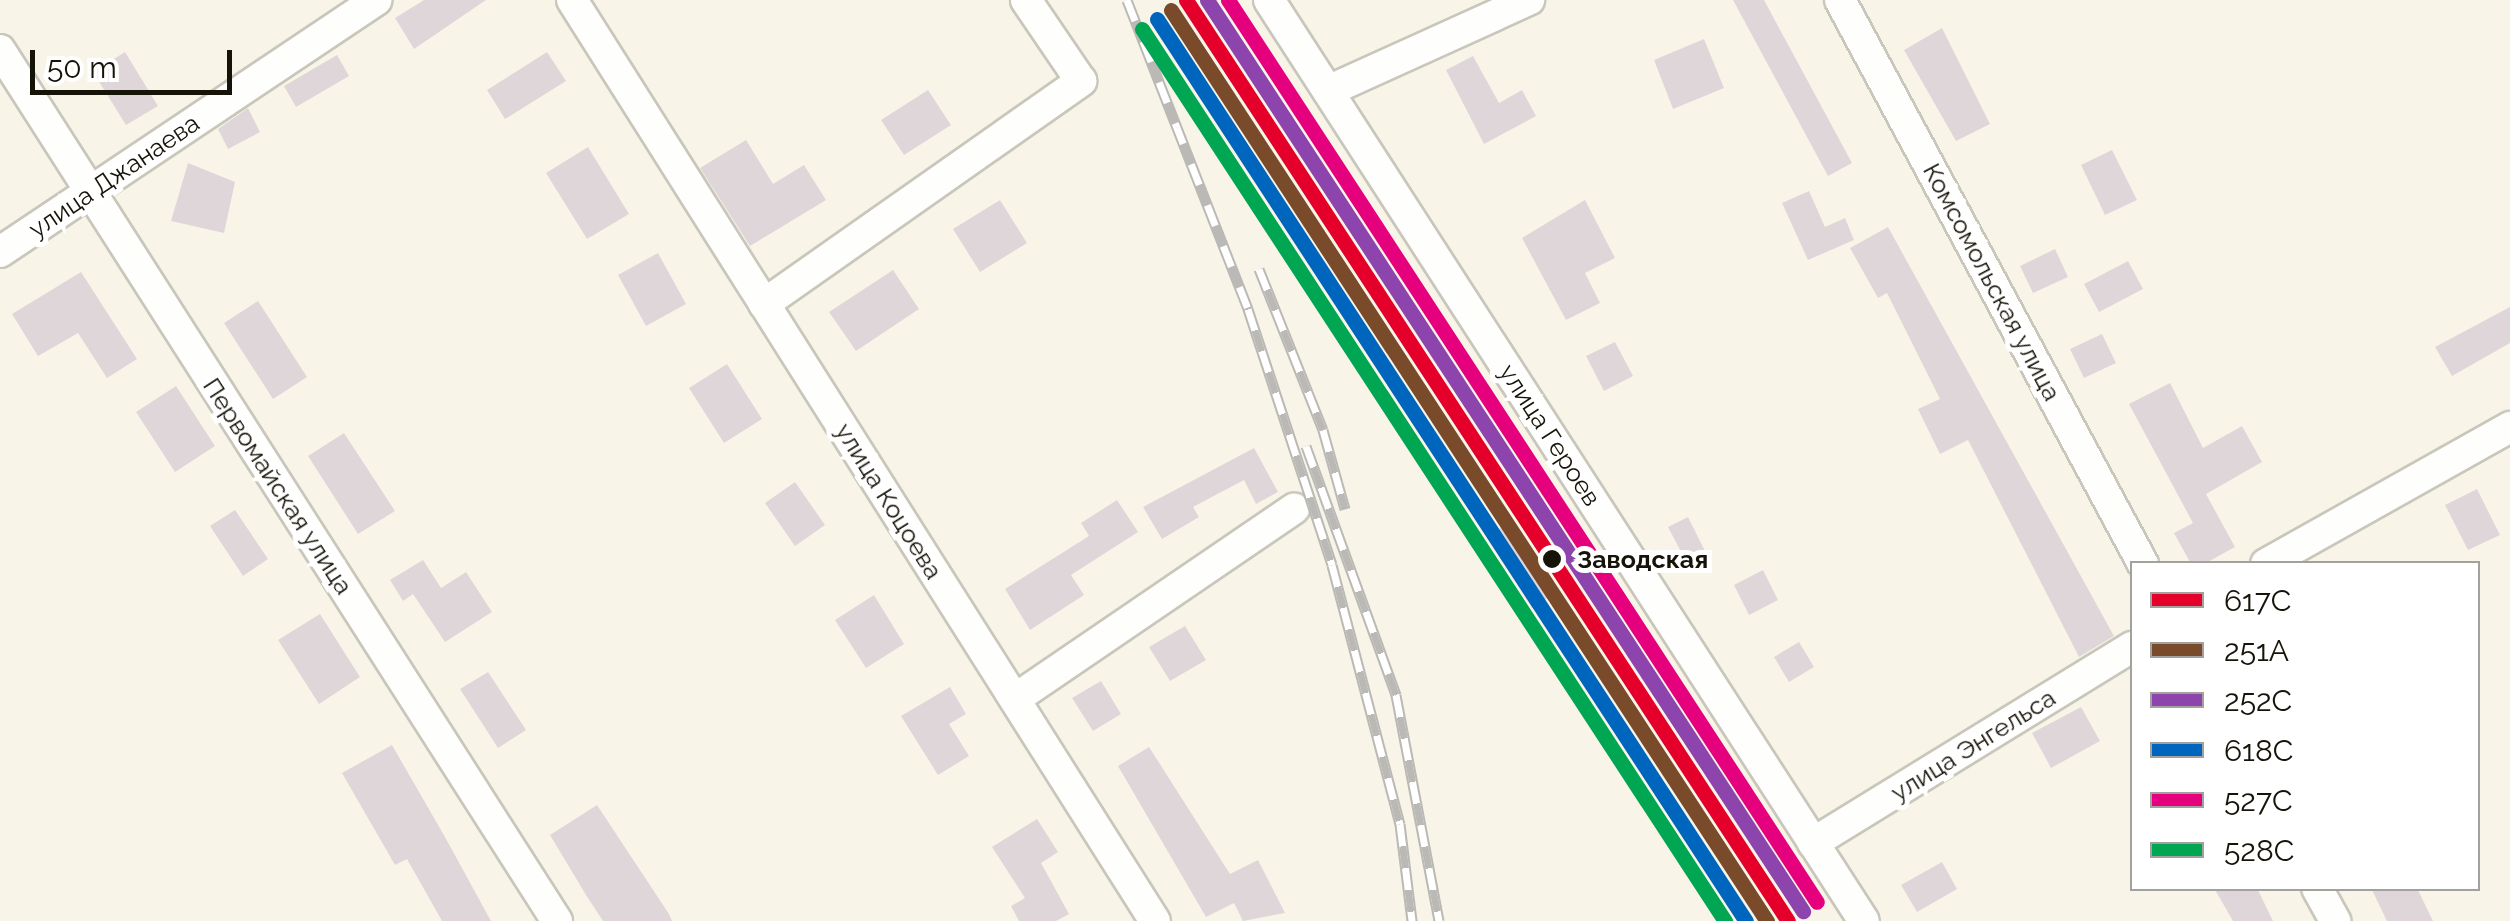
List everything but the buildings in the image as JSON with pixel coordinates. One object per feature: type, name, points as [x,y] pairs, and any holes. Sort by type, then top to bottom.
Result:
[{"type":"street","name":"улица Джанаева","points":[[0,252],[376,0]]},
{"type":"street","name":"улица Коцоева","points":[[572,0],[1155,921]]},
{"type":"street","points":[[764,304],[1081,81],[1026,0]]},
{"type":"street","name":"улица Героев","points":[[1268,0],[1864,921]]},
{"type":"street","points":[[1328,92],[1529,0]]},
{"type":"street","name":"Комсомольская улица","points":[[1840,0],[2142,561]]},
{"type":"street","name":"Первомайская улица","points":[[0,50],[557,921]]},
{"type":"street","points":[[2271,561],[2510,427]]},
{"type":"street","points":[[1014,699],[1294,509]]},
{"type":"street","name":"улица Энгельса","points":[[1813,843],[2130,649]]},
{"type":"street","points":[[2319,891],[2335,921]]},
{"type":"railway","points":[[1127,0],[1248,309],[1332,565],[1400,824],[1412,921]]},
{"type":"railway","points":[[1259,269],[1323,430],[1345,509]]},
{"type":"railway","points":[[1306,446],[1396,695],[1439,921]]},
{"type":"transit line","name":"617C","points":[[1186,0],[1788,921]]},
{"type":"transit line","name":"252С","points":[[1207,0],[1803,911]]},
{"type":"transit line","name":"527С","points":[[1228,0],[1817,902]]},
{"type":"transit line","name":"251А","points":[[1171,10],[1767,921]]},
{"type":"transit line","name":"618С","points":[[1157,19],[1746,921]]},
{"type":"transit line","name":"528С","points":[[1142,29],[1725,921]]},
{"type":"place","name":"Заводская","points":[[1552,559]]}]
